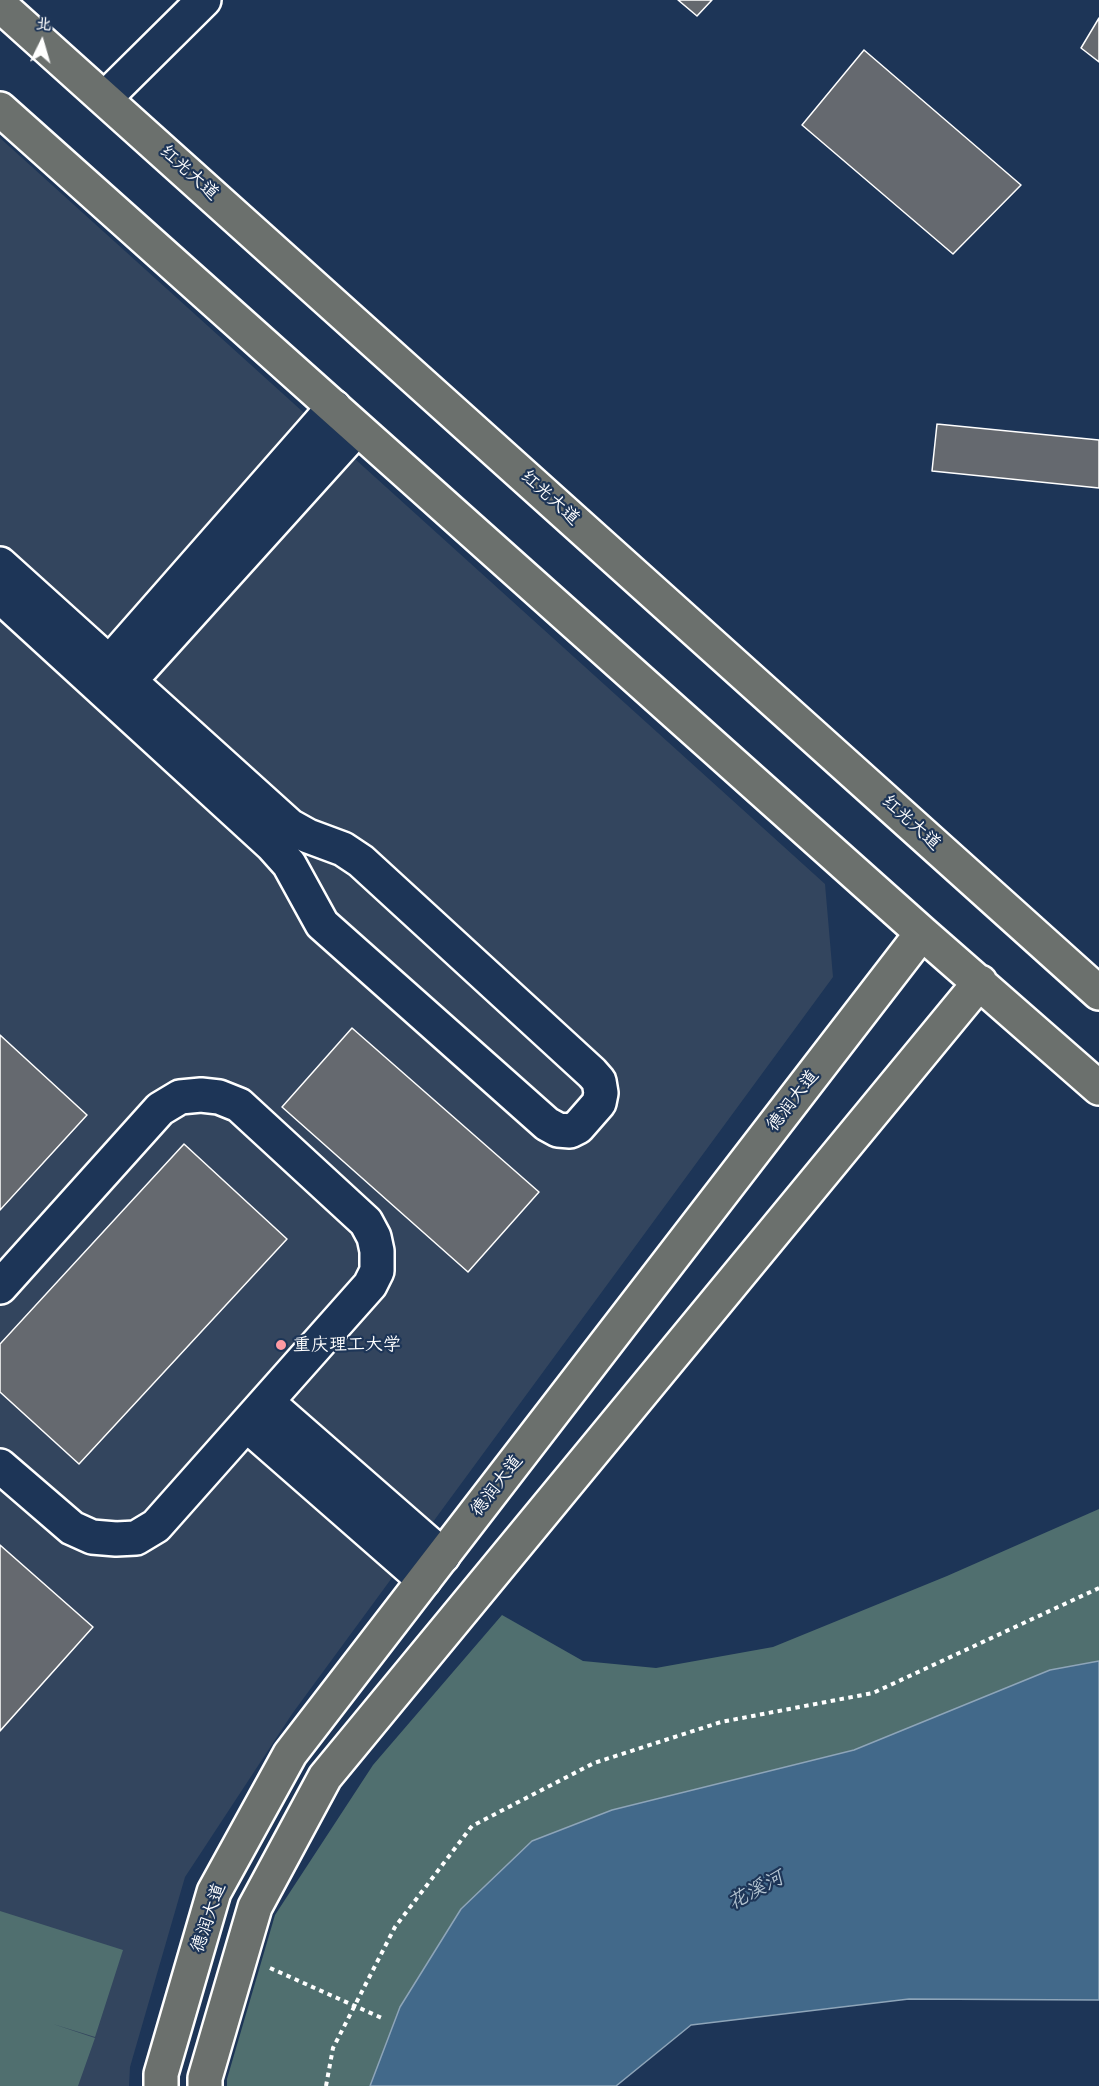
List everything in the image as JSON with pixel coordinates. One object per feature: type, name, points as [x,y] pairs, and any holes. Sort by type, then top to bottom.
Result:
[{"type":"main road","name":"红光大道","points":[[0,4],[1099,993]]},
{"type":"main road","points":[[0,109],[922,933],[1099,1088]]},
{"type":"main road","name":"德润大道","points":[[161,2086],[161,2074],[214,1892],[290,1754],[922,933]]},
{"type":"main road","points":[[205,2086],[205,2078],[255,1907],[325,1777],[980,982]]},
{"type":"street","points":[[105,98],[204,0]]},
{"type":"street","points":[[111,681],[345,418]]},
{"type":"street","points":[[0,564],[111,681],[289,864],[322,924],[547,1124],[570,1131],[578,1127],[599,1103],[601,1093],[599,1081],[592,1072],[360,861],[343,849],[308,836],[290,826],[111,681],[0,596]]},
{"type":"street","points":[[0,1287],[160,1109],[180,1097],[201,1095],[219,1097],[239,1105],[366,1222],[378,1251],[377,1270],[370,1286],[156,1526],[136,1538],[92,1537],[72,1528],[0,1466]]},
{"type":"street","points":[[257,1413],[433,1568]]},
{"type":"path","points":[[326,2086],[333,2048],[395,1928],[472,1826],[594,1763],[721,1722],[873,1693],[1099,1588]]},
{"type":"path","points":[[261,1964],[384,2019]]},
{"type":"shaded area","name":"重庆理工大学","points":[[0,138],[825,884],[833,977],[292,1714],[185,1877],[130,2067],[129,2086],[0,2086]]},
{"type":"green space","points":[[1099,1509],[1099,1661],[1050,1671],[854,1750],[612,1810],[532,1841],[400,2007],[370,2086],[227,2086],[227,2079],[275,1915],[373,1765],[502,1615],[583,1661],[656,1668],[773,1647],[947,1576]]},
{"type":"green space","points":[[0,1911],[123,1950],[95,2037],[53,2024],[95,2038],[78,2086],[0,2086]]},
{"type":"water","name":"花溪河","points":[[1099,1661],[1099,2000],[909,1999],[691,2025],[616,2086],[370,2086],[400,2007],[461,1909],[532,1841],[612,1810],[854,1750],[1050,1670]]},
{"type":"building","points":[[678,0],[712,0],[697,16]]},
{"type":"building","points":[[1099,18],[1099,62],[1081,48]]},
{"type":"building","points":[[864,50],[1021,185],[953,254],[802,125]]},
{"type":"building","points":[[937,424],[1099,440],[1099,488],[932,471]]},
{"type":"building","points":[[352,1028],[539,1192],[468,1272],[282,1107]]},
{"type":"building","points":[[0,1035],[87,1115],[0,1210]]},
{"type":"building","points":[[184,1144],[287,1239],[79,1464],[0,1392],[0,1344]]},
{"type":"building","points":[[0,1545],[93,1627],[0,1731]]},
{"type":"place","name":"重庆理工大学","points":[[281,1345]]}]
